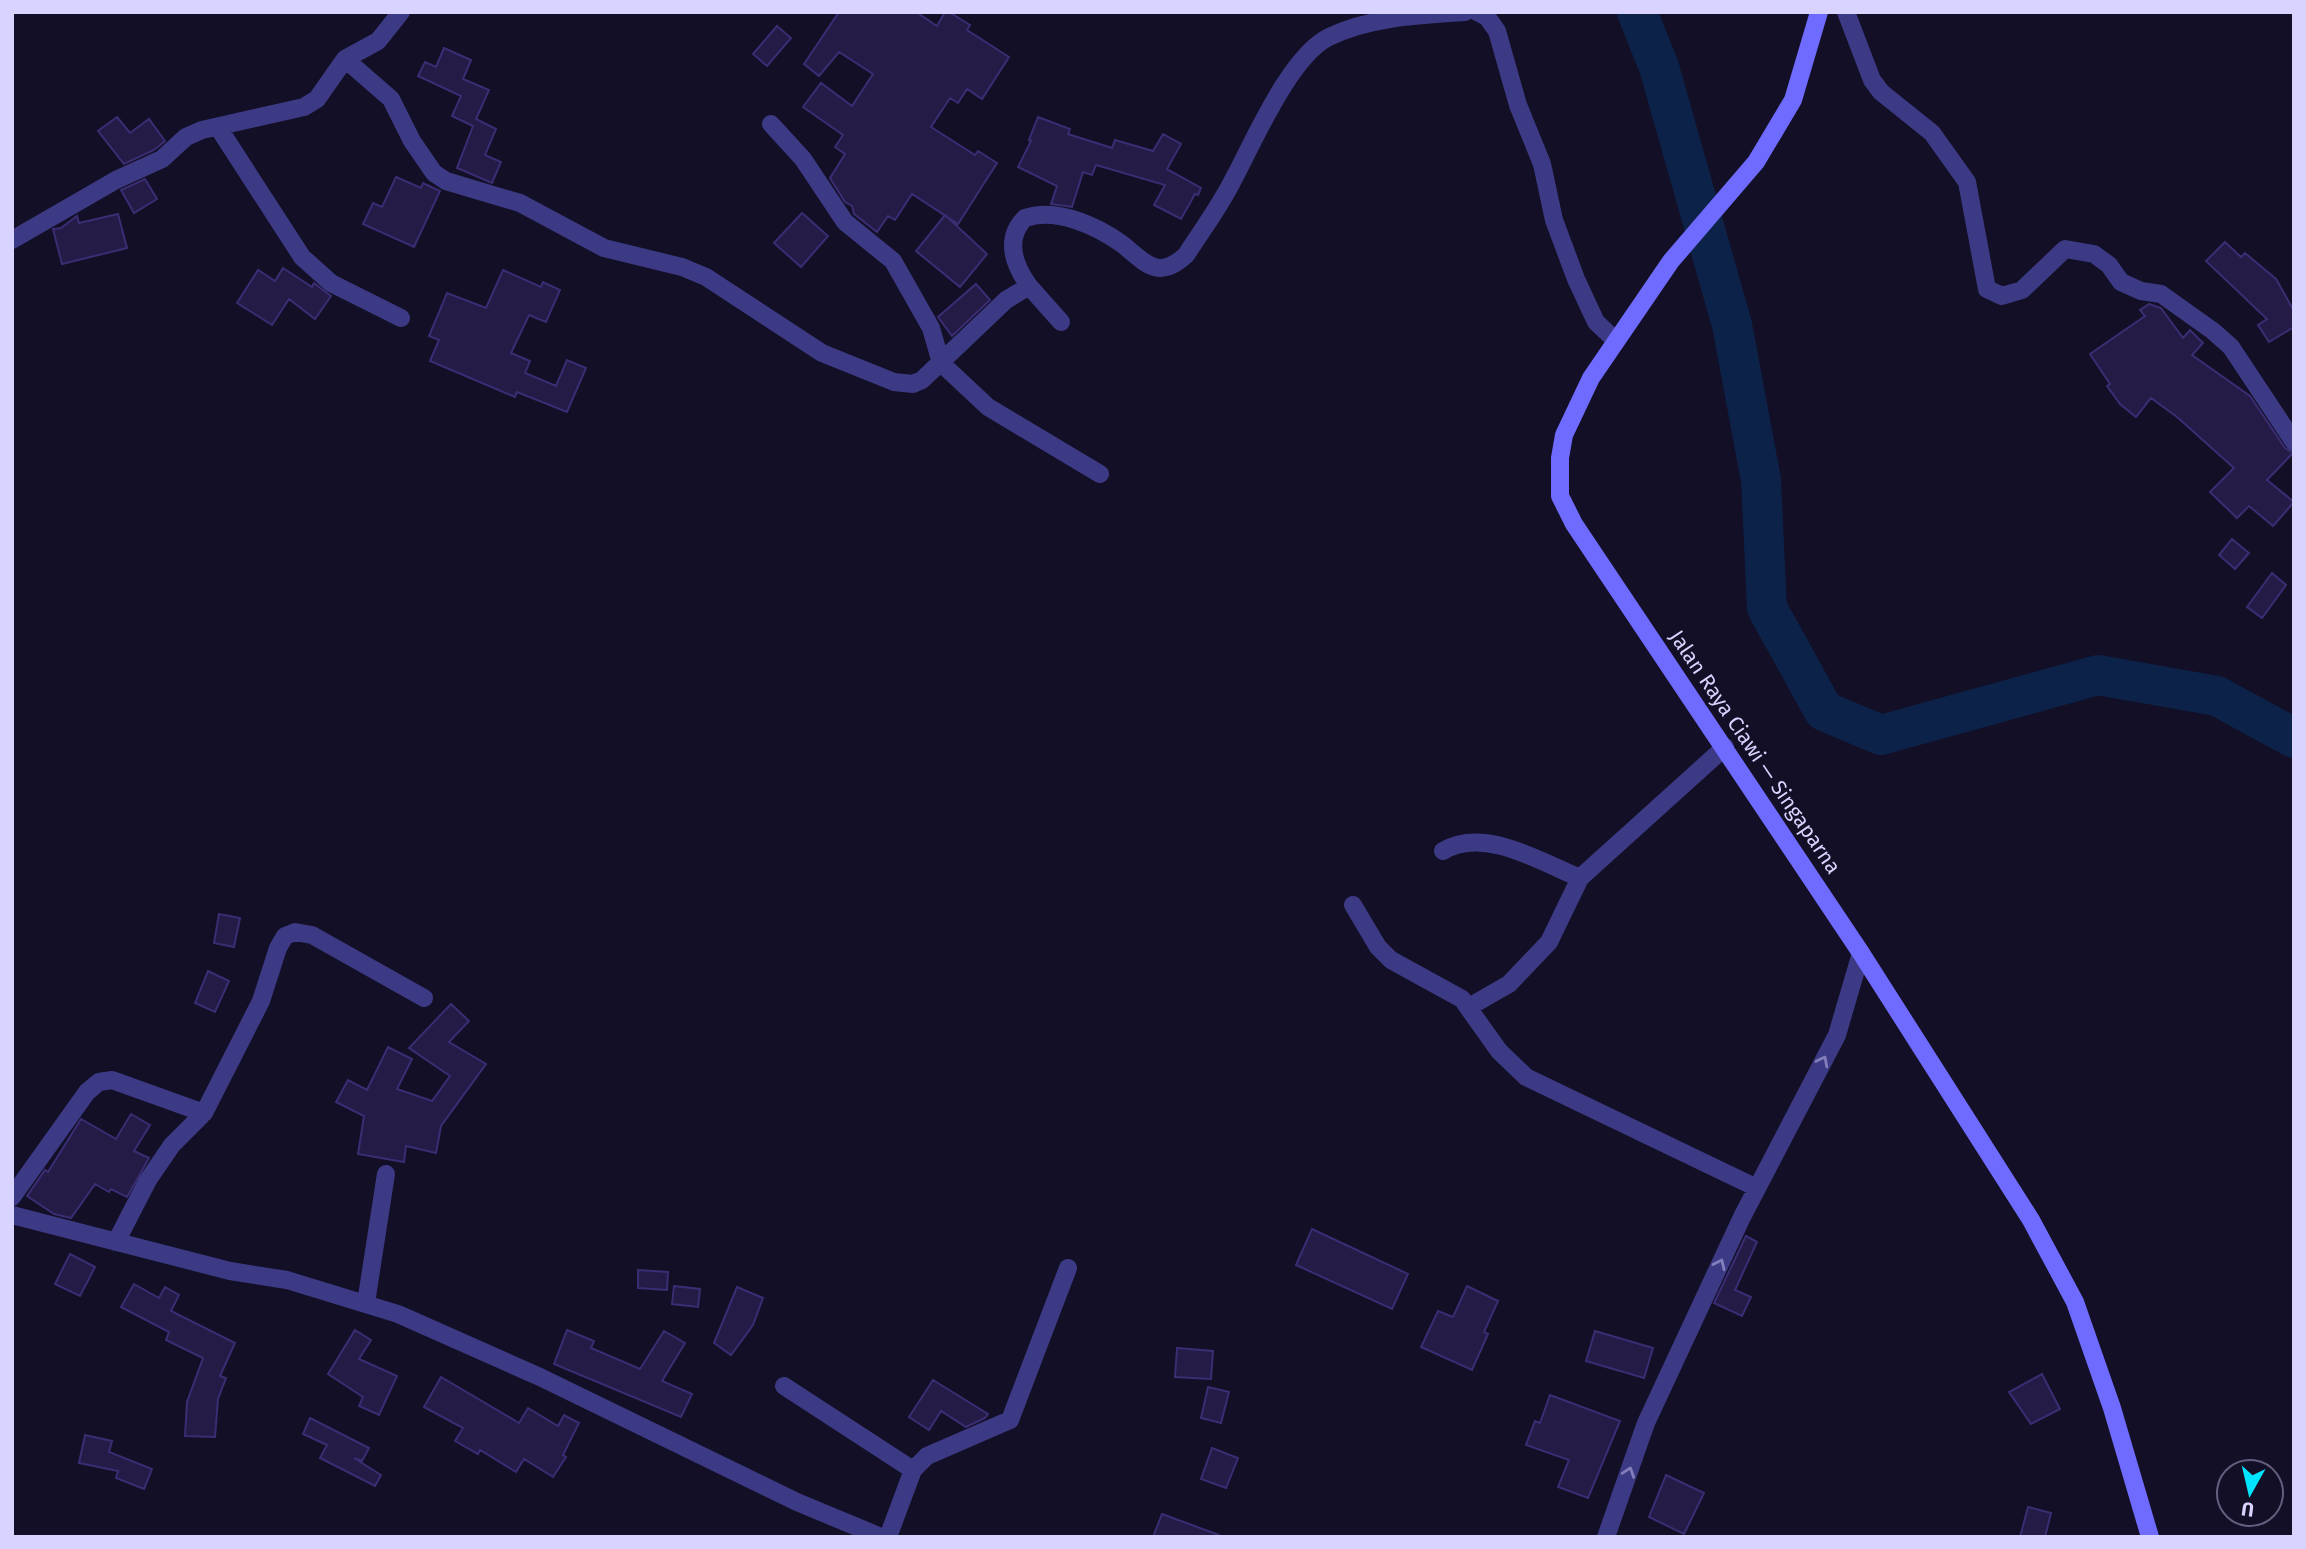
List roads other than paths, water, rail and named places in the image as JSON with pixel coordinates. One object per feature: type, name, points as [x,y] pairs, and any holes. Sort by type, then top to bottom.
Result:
[{"type":"main road","name":"Jalan Raya Ciawi — Singaparna","points":[[1819,12],[1793,100],[1756,162],[1671,261],[1591,378],[1564,435],[1558,474],[1560,496],[1593,554],[1861,953],[2031,1220],[2075,1302],[2112,1408],[2150,1537]]},
{"type":"street","points":[[12,240],[116,180],[162,159],[186,137],[304,107],[317,99],[345,59],[378,41],[401,12]]},
{"type":"street","points":[[1061,322],[1015,266],[1013,249],[1018,226],[1034,215],[1057,215],[1083,223],[1123,245],[1139,262],[1148,266],[1165,268],[1176,264],[1186,255],[1227,191],[1263,119],[1319,43],[1367,24],[1411,16],[1465,12]]},
{"type":"street","points":[[1477,12],[1487,17],[1497,31],[1518,105],[1542,163],[1554,220],[1576,279],[1596,322],[1616,341]]},
{"type":"street","points":[[1846,12],[1872,80],[1881,92],[1932,133],[1967,182],[1987,289],[2001,296],[2022,290],[2064,249],[2094,254],[2109,265],[2121,282],[2141,291],[2161,294],[2175,302],[2231,347],[2294,442]]},
{"type":"street","points":[[345,59],[391,99],[416,147],[434,173],[446,181],[520,203],[604,248],[682,267],[706,277],[822,354],[894,382],[913,384],[942,363],[1006,300],[1029,286]]},
{"type":"street","points":[[772,124],[803,159],[845,222],[894,261],[932,328],[942,363],[988,407],[1100,474]]},
{"type":"street","points":[[218,127],[302,257],[331,283],[401,318]]},
{"type":"street","points":[[1469,1007],[1509,984],[1549,942],[1580,878],[1725,747]]},
{"type":"street","points":[[1443,850],[1467,842],[1509,848],[1580,878]]},
{"type":"street","points":[[1353,905],[1378,947],[1391,960],[1452,992],[1469,1007],[1499,1051],[1526,1076],[1757,1188]]},
{"type":"street","points":[[116,1242],[148,1180],[172,1145],[204,1113],[261,1001],[278,947],[285,936],[295,932],[312,935],[424,998]]},
{"type":"street","points":[[1606,1537],[1646,1423],[1757,1188],[1837,1035],[1861,953]]},
{"type":"street","points":[[12,1197],[87,1092],[99,1082],[112,1080],[204,1113]]},
{"type":"street","points":[[366,1303],[386,1174]]},
{"type":"street","points":[[12,1215],[230,1271],[287,1280],[398,1314],[540,1377],[797,1502],[881,1537]]},
{"type":"street","points":[[888,1537],[913,1470],[927,1456],[1010,1420],[1068,1268]]},
{"type":"street","points":[[784,1386],[913,1470]]},
{"type":"waterway","points":[[1637,12],[1659,67],[1732,325],[1761,480],[1767,608],[1824,711],[1881,735],[2098,675],[2217,696],[2294,738]]}]
